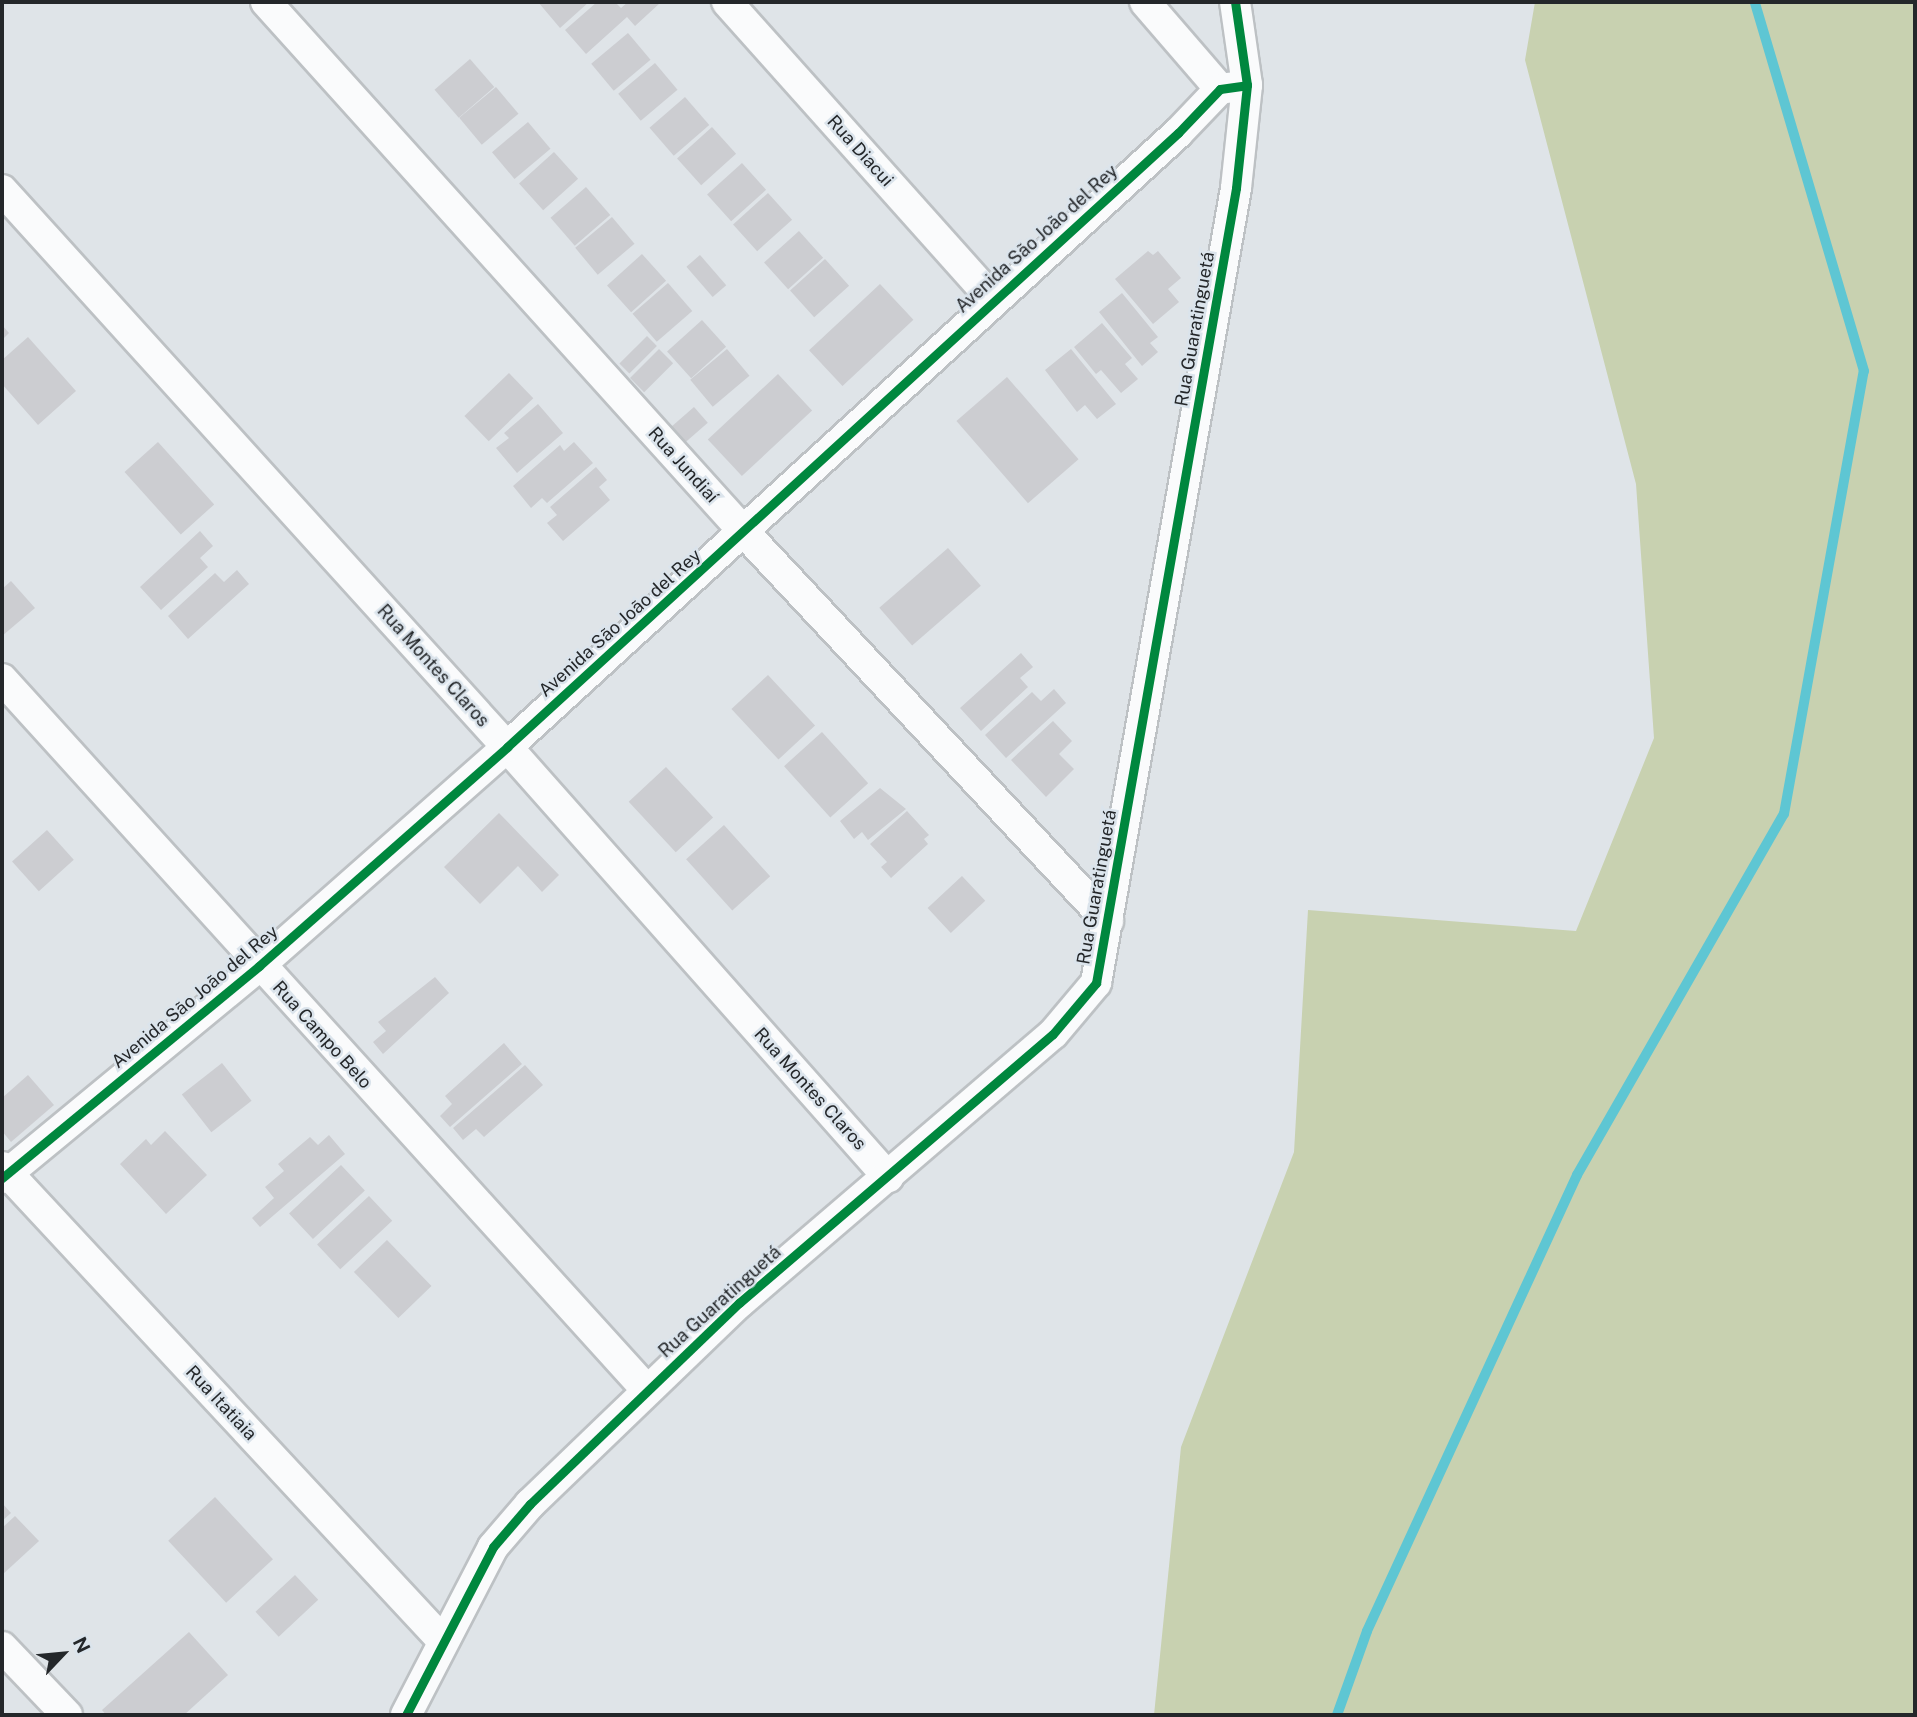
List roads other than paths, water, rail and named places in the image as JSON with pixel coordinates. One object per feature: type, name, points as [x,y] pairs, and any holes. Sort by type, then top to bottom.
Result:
[{"type":"street","name":"Rua Jundiaí","points":[[266,2],[744,532],[1108,921]]},
{"type":"street","name":"Rua Diacui","points":[[727,2],[993,300]]},
{"type":"street","points":[[1145,2],[1234,87]]},
{"type":"street","name":"Rua Guaratinguetá","points":[[405,1715],[441,1639],[493,1547],[646,1389],[1053,1034],[1096,983],[1236,188],[1235,2]]},
{"type":"street","name":"Avenida São João del Rey","points":[[4,1173],[259,965],[507,747],[744,532],[993,300],[1178,133],[1234,87]]},
{"type":"street","name":"Rua Montes Claros","points":[[2,190],[507,747],[888,1177]]},
{"type":"street","name":"Rua Campo Belo","points":[[2,679],[646,1389]]},
{"type":"street","name":"Rua Itatiaia","points":[[4,1173],[441,1639]]},
{"type":"street","points":[[2,1647],[67,1715]]},
{"type":"waterway","points":[[1337,1715],[1367,1631],[1577,1175],[1784,814],[1864,371],[1755,2]]}]
